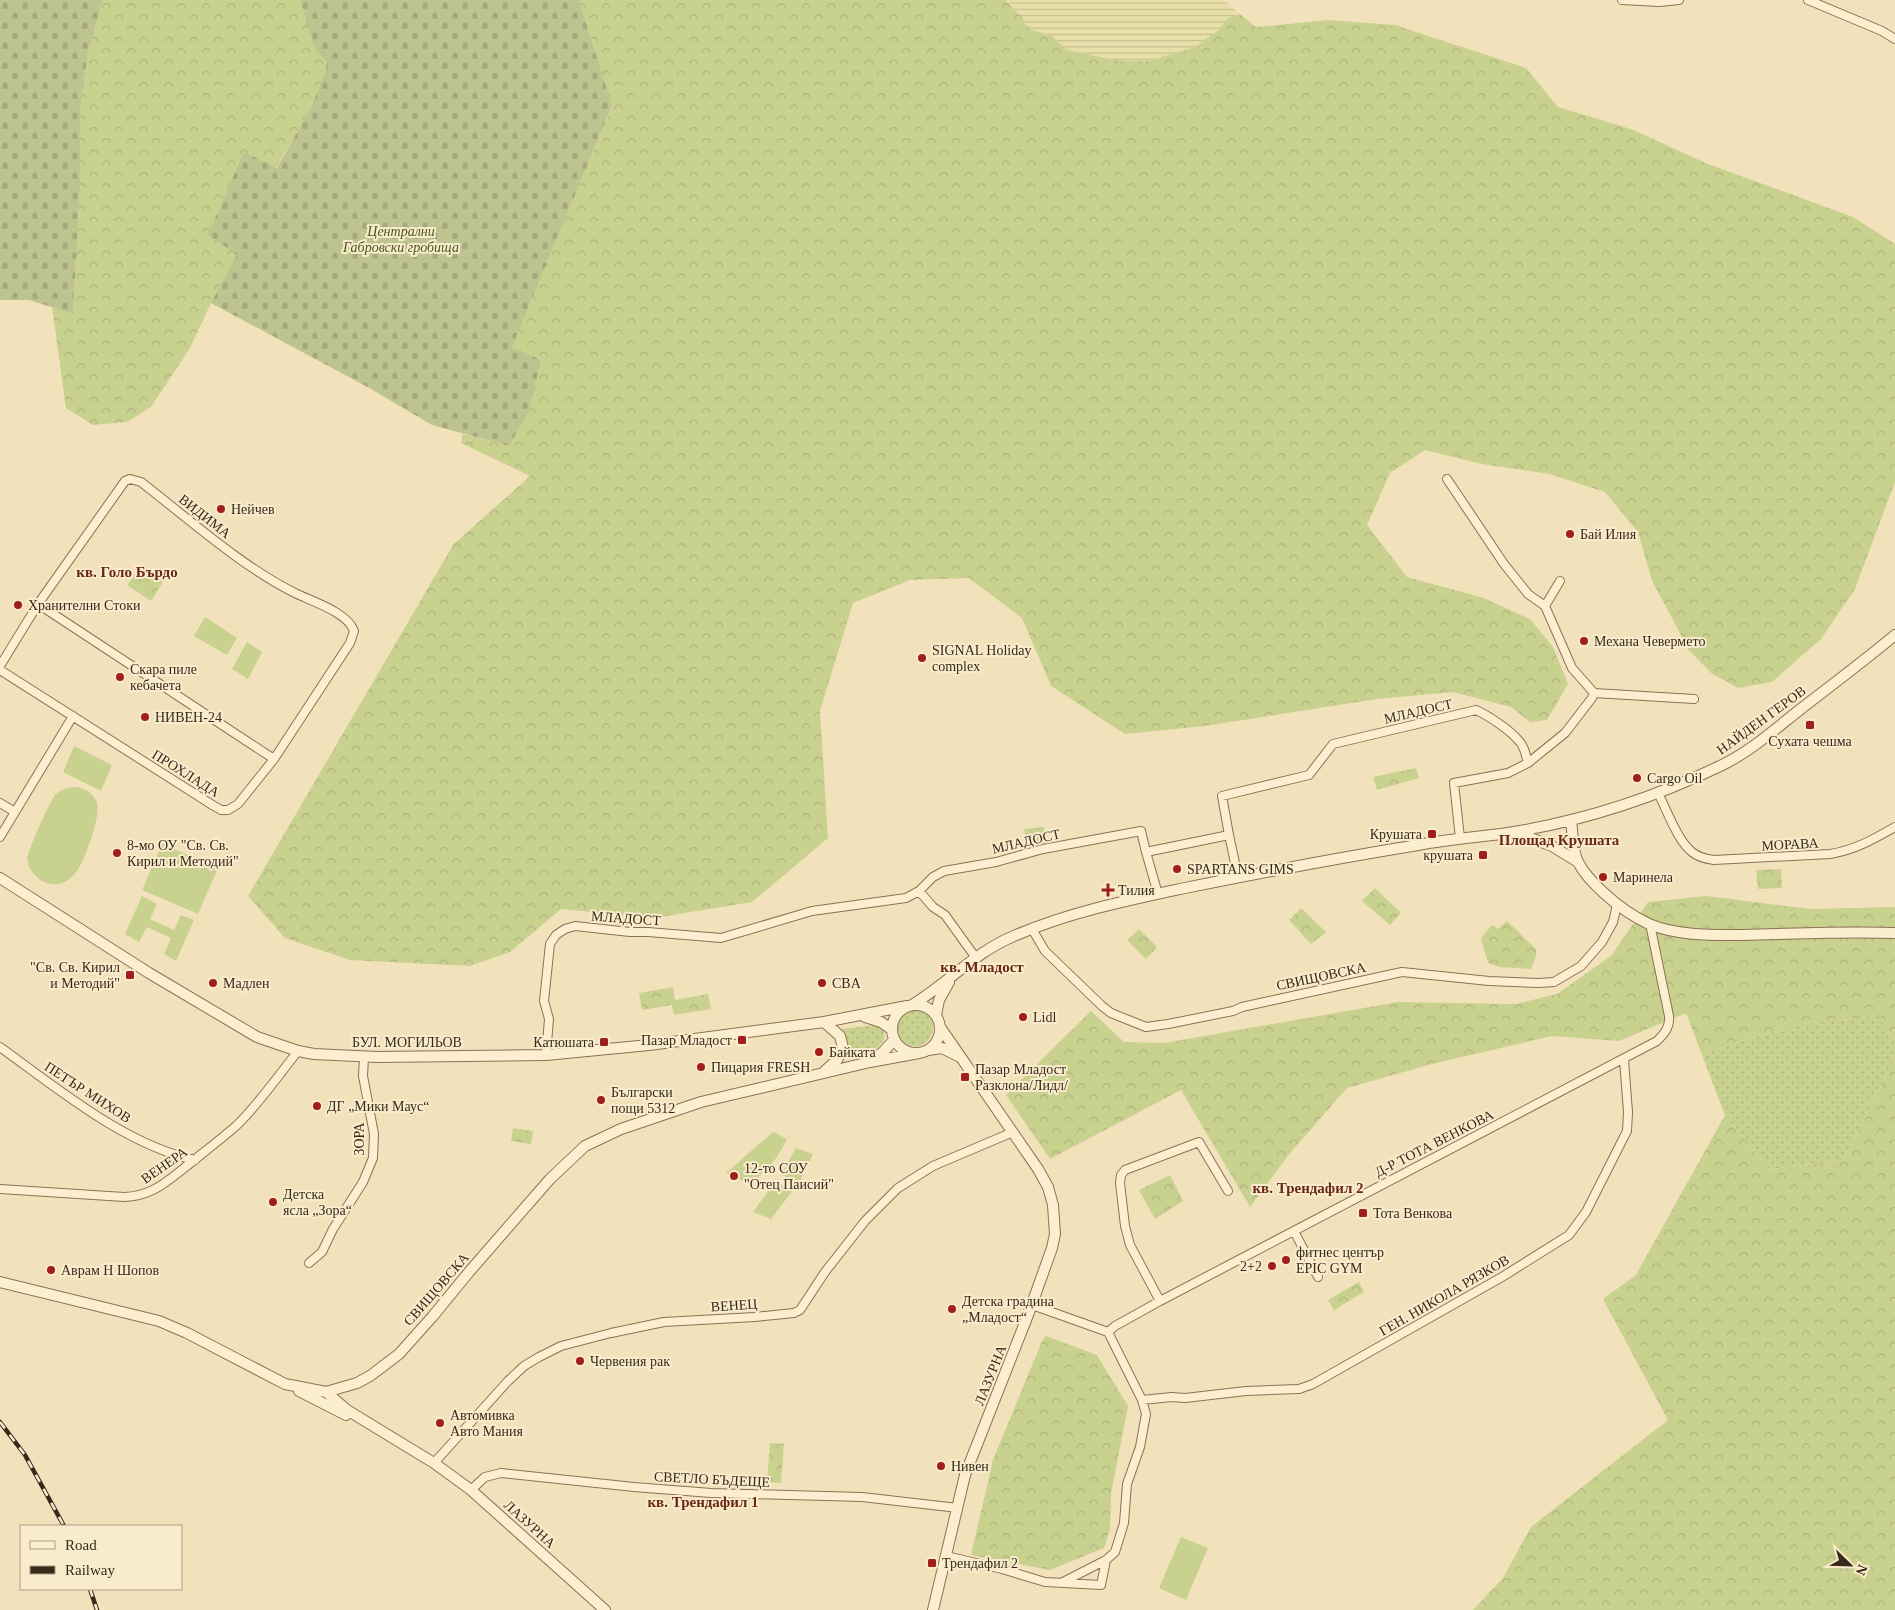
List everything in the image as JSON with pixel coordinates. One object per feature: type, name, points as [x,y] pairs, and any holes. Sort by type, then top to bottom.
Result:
[{"type":"street","points":[[1622,0],[1659,2],[1679,0]]},
{"type":"street","points":[[1808,0],[1882,31],[1895,39]]},
{"type":"street","name":"ВИДИМА","points":[[0,668],[38,604],[125,481],[130,479],[141,482],[232,552],[288,590],[345,618],[352,626],[354,631],[350,643],[274,758]]},
{"type":"street","points":[[1447,479],[1504,564],[1528,594],[1545,606],[1572,668],[1594,693],[1694,700]]},
{"type":"street","points":[[1545,606],[1560,581]]},
{"type":"street","points":[[38,604],[274,758]]},
{"type":"street","name":"НАЙДЕН ГЕРОВ","points":[[1572,821],[1658,793],[1722,766],[1755,745],[1895,635]]},
{"type":"street","name":"ПРОХЛАДА","points":[[0,668],[221,810],[232,809],[238,804],[274,758]]},
{"type":"street","points":[[1460,838],[1454,783],[1508,773],[1528,764],[1565,733],[1594,693]]},
{"type":"street","name":"МЛАДОСТ","points":[[1229,835],[1222,796],[1309,775],[1333,744],[1476,710],[1489,717],[1520,741],[1528,764]]},
{"type":"street","points":[[0,837],[73,716]]},
{"type":"street","name":"МОРАВА","points":[[1658,793],[1685,844],[1692,852],[1714,860],[1830,854],[1857,848],[1895,827]]},
{"type":"street","points":[[0,803],[15,812]]},
{"type":"street","points":[[959,1056],[942,1048],[911,1053],[902,1049],[893,1034],[896,1015],[952,977],[976,958],[1011,937],[1032,929],[1106,906],[1238,877],[1460,838],[1514,832],[1572,821],[1578,862]]},
{"type":"street","name":"МЛАДОСТ","points":[[546,1055],[549,1019],[544,1001],[550,944],[556,934],[565,929],[575,926],[721,938],[812,911],[906,898],[919,891],[933,877],[944,871],[996,862],[1043,849],[1141,831],[1146,852]]},
{"type":"street","points":[[1514,832],[1552,846],[1578,862],[1588,877],[1617,905],[1630,914],[1650,924],[1680,932],[1713,934],[1895,933]]},
{"type":"street","points":[[1158,894],[1146,852],[1229,835],[1238,877]]},
{"type":"street","name":"БУЛ. МОГИЛЬОВ","points":[[0,878],[195,1001],[258,1037],[298,1051],[331,1056],[546,1055],[649,1045],[824,1022],[909,1006]]},
{"type":"street","points":[[919,891],[933,907],[945,916],[976,958]]},
{"type":"street","name":"СВИЩОВСКА","points":[[1032,929],[1045,951],[1102,1006],[1111,1013],[1146,1027],[1233,1011],[1242,1007],[1402,972],[1489,981],[1554,982],[1581,966],[1602,942],[1613,922],[1617,905]]},
{"type":"street","name":"Д-Р ТОТА ВЕНКОВА","points":[[1108,1332],[1115,1326],[1160,1301],[1624,1060],[1656,1041],[1669,1024],[1667,1004],[1650,924]]},
{"type":"street","points":[[923,1052],[937,1041],[940,1026],[936,1015],[939,1000],[952,977]]},
{"type":"street","points":[[909,1006],[924,1006],[936,1015]]},
{"type":"street","name":"БУЛ. МОГИЛЬОВ","points":[[859,1016],[875,1019],[893,1034]]},
{"type":"street","points":[[821,1074],[837,1060],[843,1048],[840,1036],[824,1022]]},
{"type":"street","name":"ЛАЗУРНА","points":[[934,1610],[965,1475],[1032,1305],[1055,1234],[1053,1205],[1048,1187],[1038,1169],[940,1026]]},
{"type":"street","name":"СВИЩОВСКА","points":[[870,1062],[883,1052],[893,1034]]},
{"type":"street","name":"ПЕТЪР МИХОВ","points":[[0,1047],[100,1117],[141,1140],[177,1156],[195,1160]]},
{"type":"street","name":"ВЕНЕРА","points":[[0,1189],[124,1197],[137,1197],[149,1193],[195,1160],[237,1125],[270,1088],[298,1051]]},
{"type":"street","name":"СВИЩОВСКА","points":[[0,1282],[159,1321],[187,1333],[285,1384],[326,1392],[358,1383],[399,1354],[550,1180],[585,1146],[621,1129],[701,1102],[870,1062],[923,1052]]},
{"type":"street","name":"ЗОРА","points":[[310,1263],[322,1252],[333,1230],[364,1182],[373,1158],[374,1134],[363,1076],[364,1057]]},
{"type":"street","name":"ГЕН. НИКОЛА РЯЗКОВ","points":[[1142,1400],[1172,1397],[1185,1398],[1246,1391],[1299,1389],[1313,1384],[1560,1242],[1577,1226],[1586,1212],[1627,1131],[1628,1112],[1624,1060]]},
{"type":"street","name":"ВЕНЕЦ","points":[[434,1463],[508,1381],[524,1366],[562,1346],[664,1322],[755,1317],[800,1310],[825,1272],[865,1221],[898,1188],[933,1166],[1013,1132]]},
{"type":"street","points":[[1160,1301],[1127,1236],[1120,1183],[1121,1175],[1125,1170],[1199,1142],[1228,1191]]},
{"type":"street","points":[[1294,1231],[1318,1277]]},
{"type":"street","points":[[1032,1305],[1108,1332],[1142,1400],[1146,1414],[1140,1447],[1127,1484],[1124,1523],[1115,1552],[1106,1560],[1062,1582]]},
{"type":"street","points":[[285,1384],[397,1441]]},
{"type":"street","points":[[326,1392],[346,1410],[397,1441]]},
{"type":"street","name":"ЛАЗУРНА","points":[[397,1441],[434,1463],[471,1490],[605,1610]]},
{"type":"street","name":"СВЕТЛО БЪДЕЩЕ","points":[[471,1490],[485,1477],[501,1472],[634,1487],[711,1493],[862,1497],[958,1508]]},
{"type":"street","points":[[946,1556],[1002,1569],[1045,1582],[1101,1585],[1106,1560]]},
{"type":"shaded area","points":[[1005,0],[1223,0],[1240,14],[1229,18],[1219,30],[1195,47],[1150,61],[1120,61],[1067,50],[1052,36],[1032,30]]},
{"type":"green space","points":[[0,0],[103,0],[88,52],[80,111],[80,188],[73,314],[29,300],[0,300]]},
{"type":"green space","points":[[103,0],[301,0],[315,50],[327,61],[313,102],[276,168],[244,152],[238,255],[211,303],[190,348],[151,407],[127,422],[93,425],[66,408],[52,307],[73,314],[80,188],[80,111],[88,52]]},
{"type":"green space","name":"Централни Габровски гробища","points":[[301,0],[579,0],[612,106],[512,347],[541,360],[529,411],[509,446],[432,425],[371,389],[211,303],[237,255],[208,235],[244,152],[277,168],[306,116],[324,75],[327,62],[315,50]]},
{"type":"green space","points":[[579,0],[1005,0],[1032,30],[1052,36],[1067,50],[1120,61],[1150,61],[1195,47],[1219,30],[1228,18],[1240,14],[1256,27],[1328,20],[1395,25],[1526,68],[1558,107],[1631,129],[1708,164],[1853,217],[1895,244],[1895,482],[1855,589],[1821,639],[1772,682],[1738,688],[1711,673],[1689,650],[1652,581],[1638,532],[1605,492],[1550,474],[1482,464],[1425,450],[1390,473],[1367,525],[1407,577],[1484,598],[1530,619],[1553,647],[1568,684],[1547,720],[1530,722],[1511,707],[1453,692],[1377,699],[1205,726],[1125,734],[1051,686],[1022,618],[969,578],[910,580],[853,603],[820,711],[828,838],[752,902],[654,918],[561,909],[510,952],[470,966],[350,960],[285,938],[248,896],[453,545],[530,476],[461,443],[463,434],[509,446],[511,348],[612,107]]},
{"type":"green space","points":[[142,565],[164,580],[151,601],[127,585]]},
{"type":"green space","points":[[205,617],[237,638],[227,655],[194,636]]},
{"type":"green space","points":[[247,642],[262,652],[248,679],[232,669]]},
{"type":"green space","points":[[74,746],[112,765],[101,791],[63,772]]},
{"type":"green space","points":[[1416,768],[1419,778],[1377,790],[1373,777]]},
{"type":"green space","points":[[78,787],[88,791],[96,800],[98,806],[95,825],[88,847],[77,871],[72,877],[60,884],[42,881],[30,869],[27,859],[28,855],[53,798],[61,790]]},
{"type":"green space","points":[[1044,827],[1047,843],[1028,847],[1024,829]]},
{"type":"green space","points":[[162,844],[218,868],[198,914],[142,890]]},
{"type":"green space","points":[[1781,869],[1782,888],[1758,889],[1756,870]]},
{"type":"green space","points":[[1375,888],[1401,913],[1390,925],[1362,901]]},
{"type":"green space","points":[[142,896],[157,904],[150,919],[174,930],[181,915],[194,920],[176,961],[164,954],[171,938],[147,927],[139,942],[125,934]]},
{"type":"green space","points":[[1706,896],[1811,909],[1895,907],[1895,1040],[1878,1016],[1801,1024],[1734,1043],[1702,1055],[1686,1013],[1619,1041],[1552,1036],[1432,1064],[1347,1088],[1290,1153],[1250,1207],[1181,1090],[1050,1159],[1006,1095],[1091,1011],[1124,1042],[1164,1043],[1398,1002],[1516,1004],[1557,994],[1611,956],[1648,902]]},
{"type":"green space","points":[[1301,908],[1326,932],[1311,944],[1289,920]]},
{"type":"green space","points":[[1507,921],[1536,949],[1536,956],[1531,969],[1500,967],[1488,963],[1481,938],[1492,925],[1498,929]]},
{"type":"green space","points":[[1139,929],[1157,947],[1146,959],[1127,940]]},
{"type":"green space","points":[[673,987],[675,1000],[708,994],[711,1009],[674,1015],[672,1005],[642,1010],[639,993]]},
{"type":"green space","points":[[915,1010],[922,1011],[928,1015],[932,1021],[932,1035],[928,1041],[922,1045],[915,1046],[908,1045],[902,1041],[898,1035],[897,1028],[898,1021],[902,1015],[908,1011]]},
{"type":"green space","points":[[1878,1016],[1895,1040],[1895,1058],[1843,1160],[1769,1169],[1725,1115],[1702,1055],[1734,1043],[1801,1024]]},
{"type":"green space","points":[[875,1025],[883,1031],[885,1036],[883,1041],[875,1049],[845,1057],[845,1036],[841,1029]]},
{"type":"green space","points":[[1895,1058],[1895,1610],[1473,1610],[1503,1578],[1531,1527],[1668,1420],[1603,1299],[1636,1275],[1725,1115],[1769,1169],[1843,1160]]},
{"type":"green space","points":[[513,1128],[533,1131],[531,1144],[511,1141]]},
{"type":"green space","points":[[773,1132],[787,1139],[776,1159],[756,1179],[750,1184],[726,1173]]},
{"type":"green space","points":[[796,1148],[813,1154],[800,1181],[771,1219],[753,1212],[775,1182],[785,1186],[788,1180],[782,1173]]},
{"type":"green space","points":[[1170,1175],[1183,1201],[1155,1219],[1139,1190]]},
{"type":"green space","points":[[1359,1282],[1364,1292],[1334,1310],[1328,1300]]},
{"type":"green space","points":[[1046,1336],[1097,1355],[1128,1406],[1111,1494],[1110,1529],[1104,1548],[1050,1570],[971,1555],[993,1460],[1042,1341]]},
{"type":"green space","points":[[770,1443],[784,1444],[781,1483],[767,1482]]},
{"type":"green space","points":[[1181,1537],[1208,1548],[1186,1600],[1159,1588]]},
{"type":"railway","points":[[0,1422],[25,1455],[63,1525]]},
{"type":"railway","points":[[90,1590],[97,1610]]},
{"type":"place","name":"Нейчев","points":[[221,509]]},
{"type":"place","name":"Бай Илия","points":[[1570,534]]},
{"type":"place","name":"Хранителни Стоки","points":[[18,605]]},
{"type":"place","name":"Механа Чевермето","points":[[1584,641]]},
{"type":"place","name":"SIGNAL Holiday complex","points":[[922,658]]},
{"type":"place","name":"Скара пиле кебачета","points":[[120,677]]},
{"type":"place","name":"НИВЕН-24","points":[[145,717]]},
{"type":"place","name":"Сухата чешма","points":[[1810,725]]},
{"type":"place","name":"Cargo Oil","points":[[1637,778]]},
{"type":"place","name":"Крушата","points":[[1432,834]]},
{"type":"place","name":"8-мо ОУ \"Св. Св. Кирил и Методий\"","points":[[117,853]]},
{"type":"place","name":"крушата","points":[[1483,855]]},
{"type":"place","name":"SPARTANS GIMS","points":[[1177,869]]},
{"type":"place","name":"Маринела","points":[[1603,877]]},
{"type":"place","name":"Тилия","points":[[1108,890]]},
{"type":"place","name":"\"Св. Св. Кирил и Методий\"","points":[[130,975]]},
{"type":"place","name":"Мадлен","points":[[213,983]]},
{"type":"place","name":"CBA","points":[[822,983]]},
{"type":"place","name":"Lidl","points":[[1023,1017]]},
{"type":"place","name":"Пазар Младост","points":[[742,1040]]},
{"type":"place","name":"Катюшата","points":[[604,1042]]},
{"type":"place","name":"Байката","points":[[819,1052]]},
{"type":"place","name":"Пицария FRESH","points":[[701,1067]]},
{"type":"place","name":"Пазар Младост Разклона/Лидл/","points":[[965,1077]]},
{"type":"place","name":"Български пощи 5312","points":[[601,1100]]},
{"type":"place","name":"ДГ „Мики Маус“","points":[[317,1106]]},
{"type":"place","name":"12-то СОУ \"Отец Паисий\"","points":[[734,1176]]},
{"type":"place","name":"Детска ясла „Зора“","points":[[273,1202]]},
{"type":"place","name":"Тота Венкова","points":[[1363,1213]]},
{"type":"place","name":"фитнес център EPIC GYM","points":[[1286,1260]]},
{"type":"place","name":"2+2","points":[[1272,1266]]},
{"type":"place","name":"Аврам Н Шопов","points":[[51,1270]]},
{"type":"place","name":"Детска градина „Младост“","points":[[952,1309]]},
{"type":"place","name":"Червения рак","points":[[580,1361]]},
{"type":"place","name":"Автомивка Авто Мания","points":[[440,1423]]},
{"type":"place","name":"Нивен","points":[[941,1466]]},
{"type":"place","name":"Трендафил 2","points":[[932,1563]]},
{"type":"district","name":"кв. Голо Бърдо","points":[[127,572]]},
{"type":"district","name":"Площад Крушата","points":[[1559,840]]},
{"type":"district","name":"кв. Младост","points":[[982,967]]},
{"type":"district","name":"кв. Трендафил 2","points":[[1308,1188]]},
{"type":"district","name":"кв. Трендафил 1","points":[[703,1502]]}]
